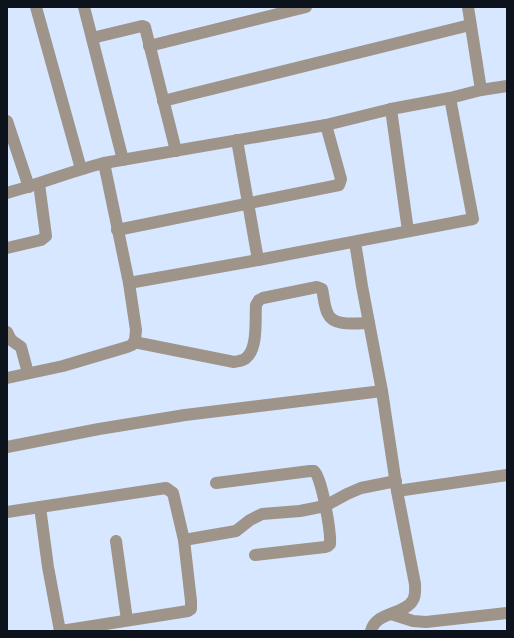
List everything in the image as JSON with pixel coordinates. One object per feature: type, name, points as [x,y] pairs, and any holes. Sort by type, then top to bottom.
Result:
[{"type":"street","points":[[36,7],[81,169]]},
{"type":"street","points":[[84,7],[123,160]]},
{"type":"street","points":[[149,46],[306,7]]},
{"type":"street","points":[[468,7],[481,90]]},
{"type":"street","points":[[163,101],[470,24]]},
{"type":"street","points":[[92,38],[144,26],[176,151]]},
{"type":"street","points":[[7,193],[34,186],[81,169],[104,163],[326,125],[391,109],[507,86]]},
{"type":"street","points":[[129,283],[355,242],[473,218],[450,98]]},
{"type":"street","points":[[391,109],[408,231]]},
{"type":"street","points":[[7,121],[34,186],[46,236],[41,240],[7,248]]},
{"type":"street","points":[[117,230],[339,185],[341,179],[326,125]]},
{"type":"street","points":[[237,140],[258,260]]},
{"type":"street","points":[[7,378],[63,366],[120,350],[127,347],[135,340],[136,330],[129,283],[104,163]]},
{"type":"street","points":[[355,242],[382,391],[396,486],[415,594],[413,601],[409,604],[375,622],[371,631]]},
{"type":"street","points":[[134,342],[234,362],[240,361],[246,358],[253,347],[256,305],[259,300],[317,287],[322,290],[326,311],[331,319],[340,322],[369,323]]},
{"type":"street","points":[[7,332],[11,340],[21,347],[28,374]]},
{"type":"street","points":[[7,447],[99,429],[185,415],[382,391]]},
{"type":"street","points":[[216,483],[314,471],[318,475],[325,506],[330,542],[328,546],[255,556]]},
{"type":"street","points":[[184,540],[236,531],[250,520],[262,514],[300,511],[325,506],[361,488],[396,486],[507,474]]},
{"type":"street","points":[[7,512],[40,507],[166,488],[173,493],[184,540],[192,601],[190,609],[188,611],[60,631],[48,567],[40,507]]},
{"type":"street","points":[[116,541],[127,620]]},
{"type":"street","points":[[391,614],[414,621],[426,622],[507,613]]}]
